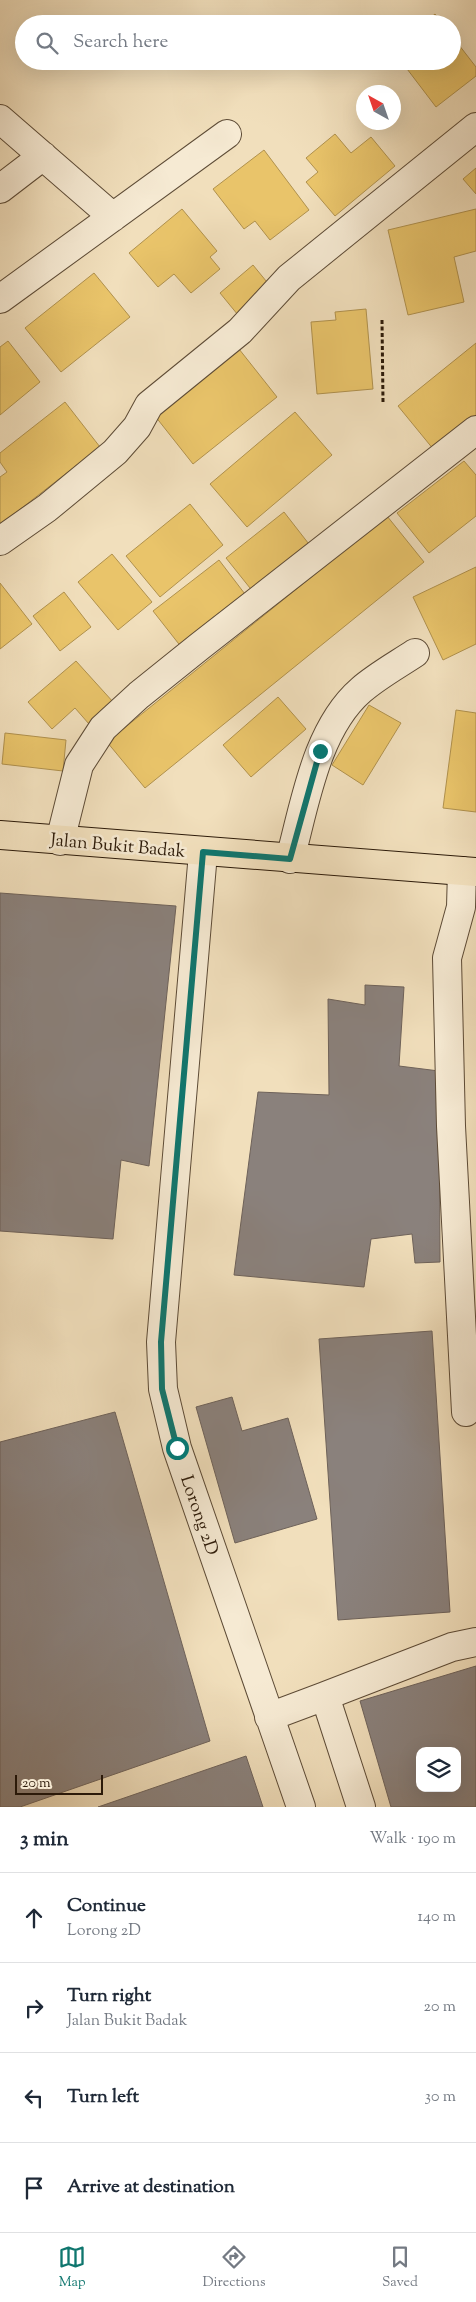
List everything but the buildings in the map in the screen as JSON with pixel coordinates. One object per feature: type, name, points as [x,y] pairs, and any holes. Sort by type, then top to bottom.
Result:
[{"type":"main road","name":"Jalan Bukit Badak","points":[[0,835],[469,872]]},
{"type":"street","points":[[0,118],[112,217]]},
{"type":"street","points":[[0,541],[47,508],[115,452],[137,427],[149,406],[240,331],[289,278],[476,126]]},
{"type":"street","points":[[0,299],[227,134]]},
{"type":"street","points":[[0,189],[43,156]]},
{"type":"street","points":[[60,841],[79,765],[103,728],[139,695],[200,646],[476,430]]},
{"type":"street","points":[[290,859],[320,751],[335,722],[360,691],[415,653]]},
{"type":"street","name":"Lorong 2D","points":[[203,852],[161,1342],[162,1389],[177,1448],[301,1807]]},
{"type":"street","points":[[466,1412],[465,1162],[447,958],[469,872]]},
{"type":"street","points":[[269,1717],[452,1647],[476,1642]]},
{"type":"street","points":[[325,1696],[361,1807]]},
{"type":"path","points":[[382,320],[383,402]]},
{"type":"route","points":[[177,1448],[162,1389],[161,1342],[203,852],[290,859],[320,751]]}]
